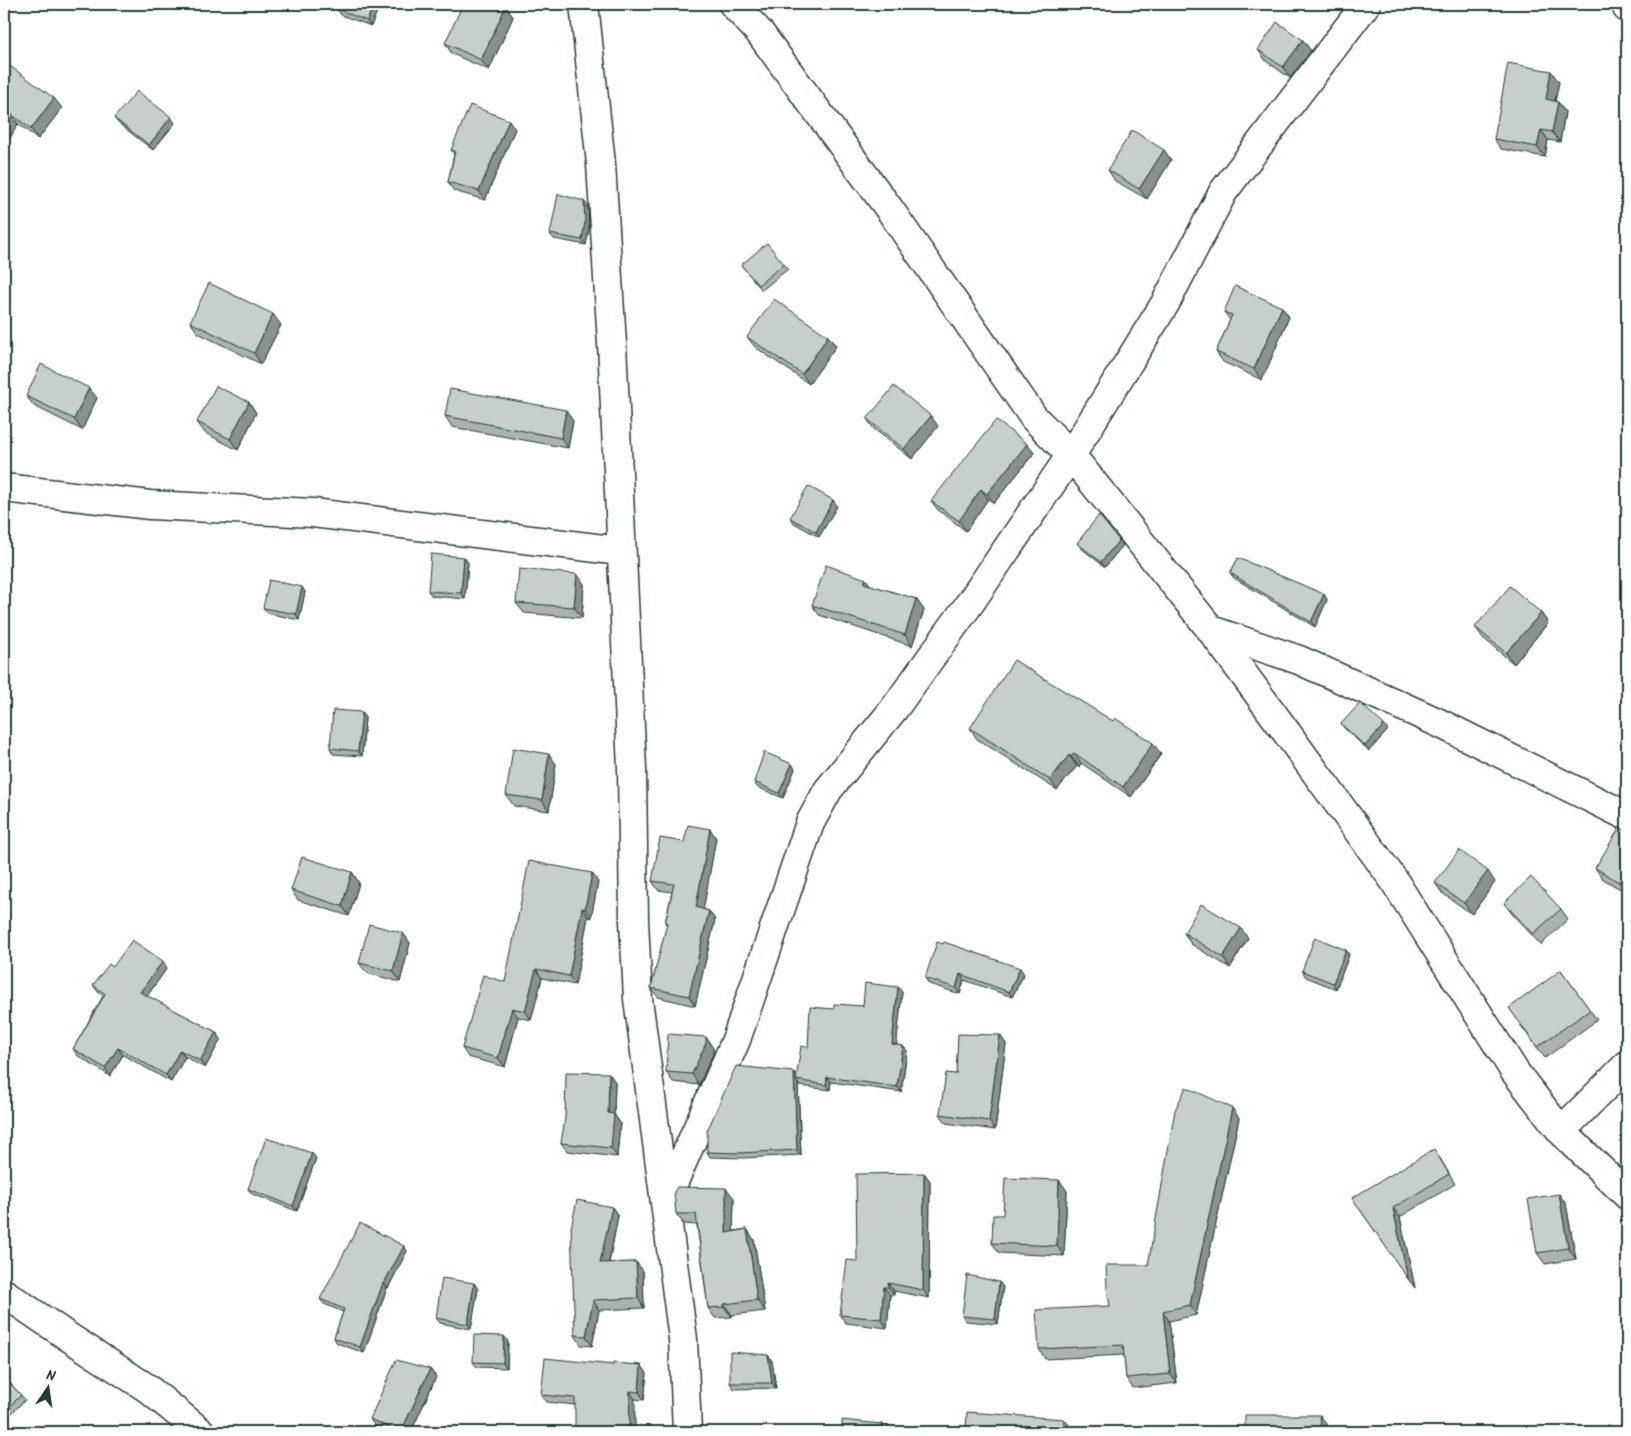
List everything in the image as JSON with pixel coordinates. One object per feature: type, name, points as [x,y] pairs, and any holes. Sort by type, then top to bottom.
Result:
[{"type":"street","points":[[584,4],[600,164],[612,344],[620,551],[632,769],[634,921],[638,999],[683,1340],[687,1432]]},
{"type":"street","points":[[733,4],[760,33],[890,210],[1034,418],[1071,455],[1211,630],[1393,879],[1515,1072],[1561,1131],[1627,1194]]},
{"type":"street","points":[[665,1202],[736,1040],[810,823],[828,790],[894,709],[970,603],[1071,455],[1166,302],[1223,192],[1366,4]]},
{"type":"street","points":[[1626,4],[1627,8]]},
{"type":"street","points":[[4,488],[150,506],[313,513],[620,551]]},
{"type":"street","points":[[1211,630],[1299,660],[1437,722],[1627,816]]},
{"type":"street","points":[[1561,1131],[1627,1065]]},
{"type":"street","points":[[4,1293],[147,1388],[201,1432]]},
{"type":"building","points":[[339,4],[374,4],[367,21],[337,9]]},
{"type":"building","points":[[463,4],[501,4],[506,6],[481,60],[445,43]]},
{"type":"building","points":[[1277,22],[1303,40],[1283,67],[1258,50]]},
{"type":"building","points":[[1508,63],[1551,71],[1546,99],[1558,102],[1552,132],[1541,130],[1537,147],[1494,139]]},
{"type":"building","points":[[10,66],[54,98],[31,129],[11,114],[4,126],[4,74]]},
{"type":"building","points":[[137,91],[171,117],[149,145],[114,118]]},
{"type":"building","points":[[470,105],[509,120],[479,191],[448,182],[455,151],[451,150]]},
{"type":"building","points":[[1132,130],[1164,150],[1139,189],[1108,170]]},
{"type":"building","points":[[558,194],[584,201],[585,222],[582,240],[550,234]]},
{"type":"building","points":[[767,243],[784,264],[758,285],[741,265]]},
{"type":"building","points":[[209,283],[273,314],[254,353],[190,322]]},
{"type":"building","points":[[1235,286],[1282,307],[1254,369],[1216,352],[1232,315],[1224,312]]},
{"type":"building","points":[[774,299],[828,336],[802,374],[747,337]]},
{"type":"building","points":[[41,364],[89,388],[74,419],[26,396]]},
{"type":"building","points":[[216,386],[249,402],[230,439],[197,422]]},
{"type":"building","points":[[894,386],[931,416],[904,449],[867,419]]},
{"type":"building","points":[[450,389],[566,410],[561,438],[445,416]]},
{"type":"building","points":[[996,420],[1027,444],[987,494],[981,489],[959,521],[931,501]]},
{"type":"building","points":[[808,486],[833,500],[816,532],[790,518]]},
{"type":"building","points":[[1099,515],[1119,540],[1101,562],[1077,543]]},
{"type":"building","points":[[431,554],[464,557],[461,593],[428,591]]},
{"type":"building","points":[[1238,558],[1324,594],[1311,622],[1230,573]]},
{"type":"building","points":[[826,565],[866,579],[864,583],[916,599],[905,635],[812,605]]},
{"type":"building","points":[[519,569],[577,574],[574,607],[516,603]]},
{"type":"building","points":[[269,580],[302,587],[296,614],[263,608]]},
{"type":"building","points":[[1510,586],[1541,613],[1506,653],[1475,627]]},
{"type":"building","points":[[1014,660],[1113,721],[1115,718],[1153,743],[1123,787],[1074,753],[1071,757],[1069,755],[1050,780],[970,728]]},
{"type":"building","points":[[1360,703],[1384,725],[1365,746],[1341,724]]},
{"type":"building","points":[[333,710],[362,712],[358,751],[330,748]]},
{"type":"building","points":[[513,748],[549,754],[542,800],[506,795]]},
{"type":"building","points":[[764,752],[792,764],[779,793],[754,782]]},
{"type":"building","points":[[688,825],[710,829],[696,907],[709,911],[689,996],[651,988],[667,923],[665,923],[674,884],[652,881],[660,838],[684,842]]},
{"type":"building","points":[[1620,827],[1627,832],[1627,869],[1619,882],[1595,868]]},
{"type":"building","points":[[1459,850],[1488,871],[1464,903],[1435,883]]},
{"type":"building","points":[[302,857],[352,872],[342,906],[291,890]]},
{"type":"building","points":[[529,861],[592,873],[585,909],[582,908],[569,976],[536,969],[525,1011],[512,1008],[498,1058],[462,1048],[483,975],[505,982]]},
{"type":"building","points":[[1531,877],[1561,909],[1533,934],[1504,903]]},
{"type":"building","points":[[1201,904],[1241,928],[1223,957],[1184,933]]},
{"type":"building","points":[[369,924],[403,933],[393,971],[359,963]]},
{"type":"building","points":[[1315,937],[1346,950],[1333,983],[1302,971]]},
{"type":"building","points":[[132,940],[163,961],[140,992],[216,1032],[200,1061],[180,1050],[166,1075],[118,1048],[105,1068],[73,1049],[105,994],[93,985],[109,964],[113,967]]},
{"type":"building","points":[[937,942],[943,944],[944,942],[1020,968],[1009,992],[960,974],[956,988],[925,978]]},
{"type":"building","points":[[1561,970],[1590,1010],[1537,1047],[1509,1008]]},
{"type":"building","points":[[865,983],[898,987],[892,1044],[903,1046],[897,1087],[827,1077],[826,1085],[796,1080],[801,1046],[808,1047],[810,1007],[834,1009],[834,1004],[863,1006]]},
{"type":"building","points":[[668,1034],[706,1037],[706,1043],[692,1074],[666,1072]]},
{"type":"building","points":[[958,1034],[1000,1035],[989,1121],[940,1114],[946,1073],[956,1074]]},
{"type":"building","points":[[736,1066],[794,1072],[797,1150],[739,1153],[707,1152],[707,1131]]},
{"type":"building","points":[[566,1072],[609,1073],[608,1113],[614,1114],[611,1148],[561,1143],[565,1118]]},
{"type":"building","points":[[1186,1087],[1232,1108],[1190,1305],[1163,1311],[1170,1374],[1126,1378],[1123,1345],[1039,1349],[1036,1310],[1110,1306],[1106,1265],[1148,1265],[1175,1110]]},
{"type":"building","points":[[266,1138],[312,1153],[293,1206],[248,1189]]},
{"type":"building","points":[[1434,1149],[1449,1174],[1393,1208],[1408,1279],[1352,1198]]},
{"type":"building","points":[[924,1173],[923,1290],[888,1283],[888,1287],[884,1287],[881,1319],[840,1315],[847,1260],[857,1261],[856,1174]]},
{"type":"building","points":[[1005,1178],[1059,1180],[1057,1246],[992,1243],[993,1215],[1003,1215]]},
{"type":"building","points":[[677,1187],[726,1188],[726,1233],[747,1229],[757,1300],[724,1304],[724,1307],[708,1308],[696,1214],[676,1214],[674,1192]]},
{"type":"building","points":[[1559,1194],[1568,1248],[1537,1253],[1528,1199]]},
{"type":"building","points":[[577,1200],[612,1207],[600,1263],[636,1262],[638,1298],[593,1300],[586,1336],[575,1335],[571,1228]]},
{"type":"building","points":[[360,1223],[404,1246],[383,1283],[360,1347],[334,1338],[344,1309],[320,1299]]},
{"type":"building","points":[[967,1275],[999,1282],[995,1319],[962,1316]]},
{"type":"building","points":[[442,1278],[474,1283],[468,1324],[436,1318]]},
{"type":"building","points":[[474,1335],[504,1336],[503,1363],[473,1362]]},
{"type":"building","points":[[730,1352],[768,1355],[772,1383],[730,1383]]},
{"type":"building","points":[[545,1358],[613,1365],[613,1363],[641,1365],[639,1392],[630,1391],[629,1432],[575,1432],[575,1398],[541,1395]]},
{"type":"building","points":[[396,1360],[430,1369],[401,1432],[370,1419]]},
{"type":"building","points":[[4,1377],[21,1395],[4,1412]]},
{"type":"building","points":[[967,1412],[1064,1419],[1063,1432],[966,1432]]},
{"type":"building","points":[[1245,1415],[1320,1415],[1321,1432],[1245,1432]]},
{"type":"building","points":[[842,1420],[882,1424],[881,1432],[842,1432]]}]
